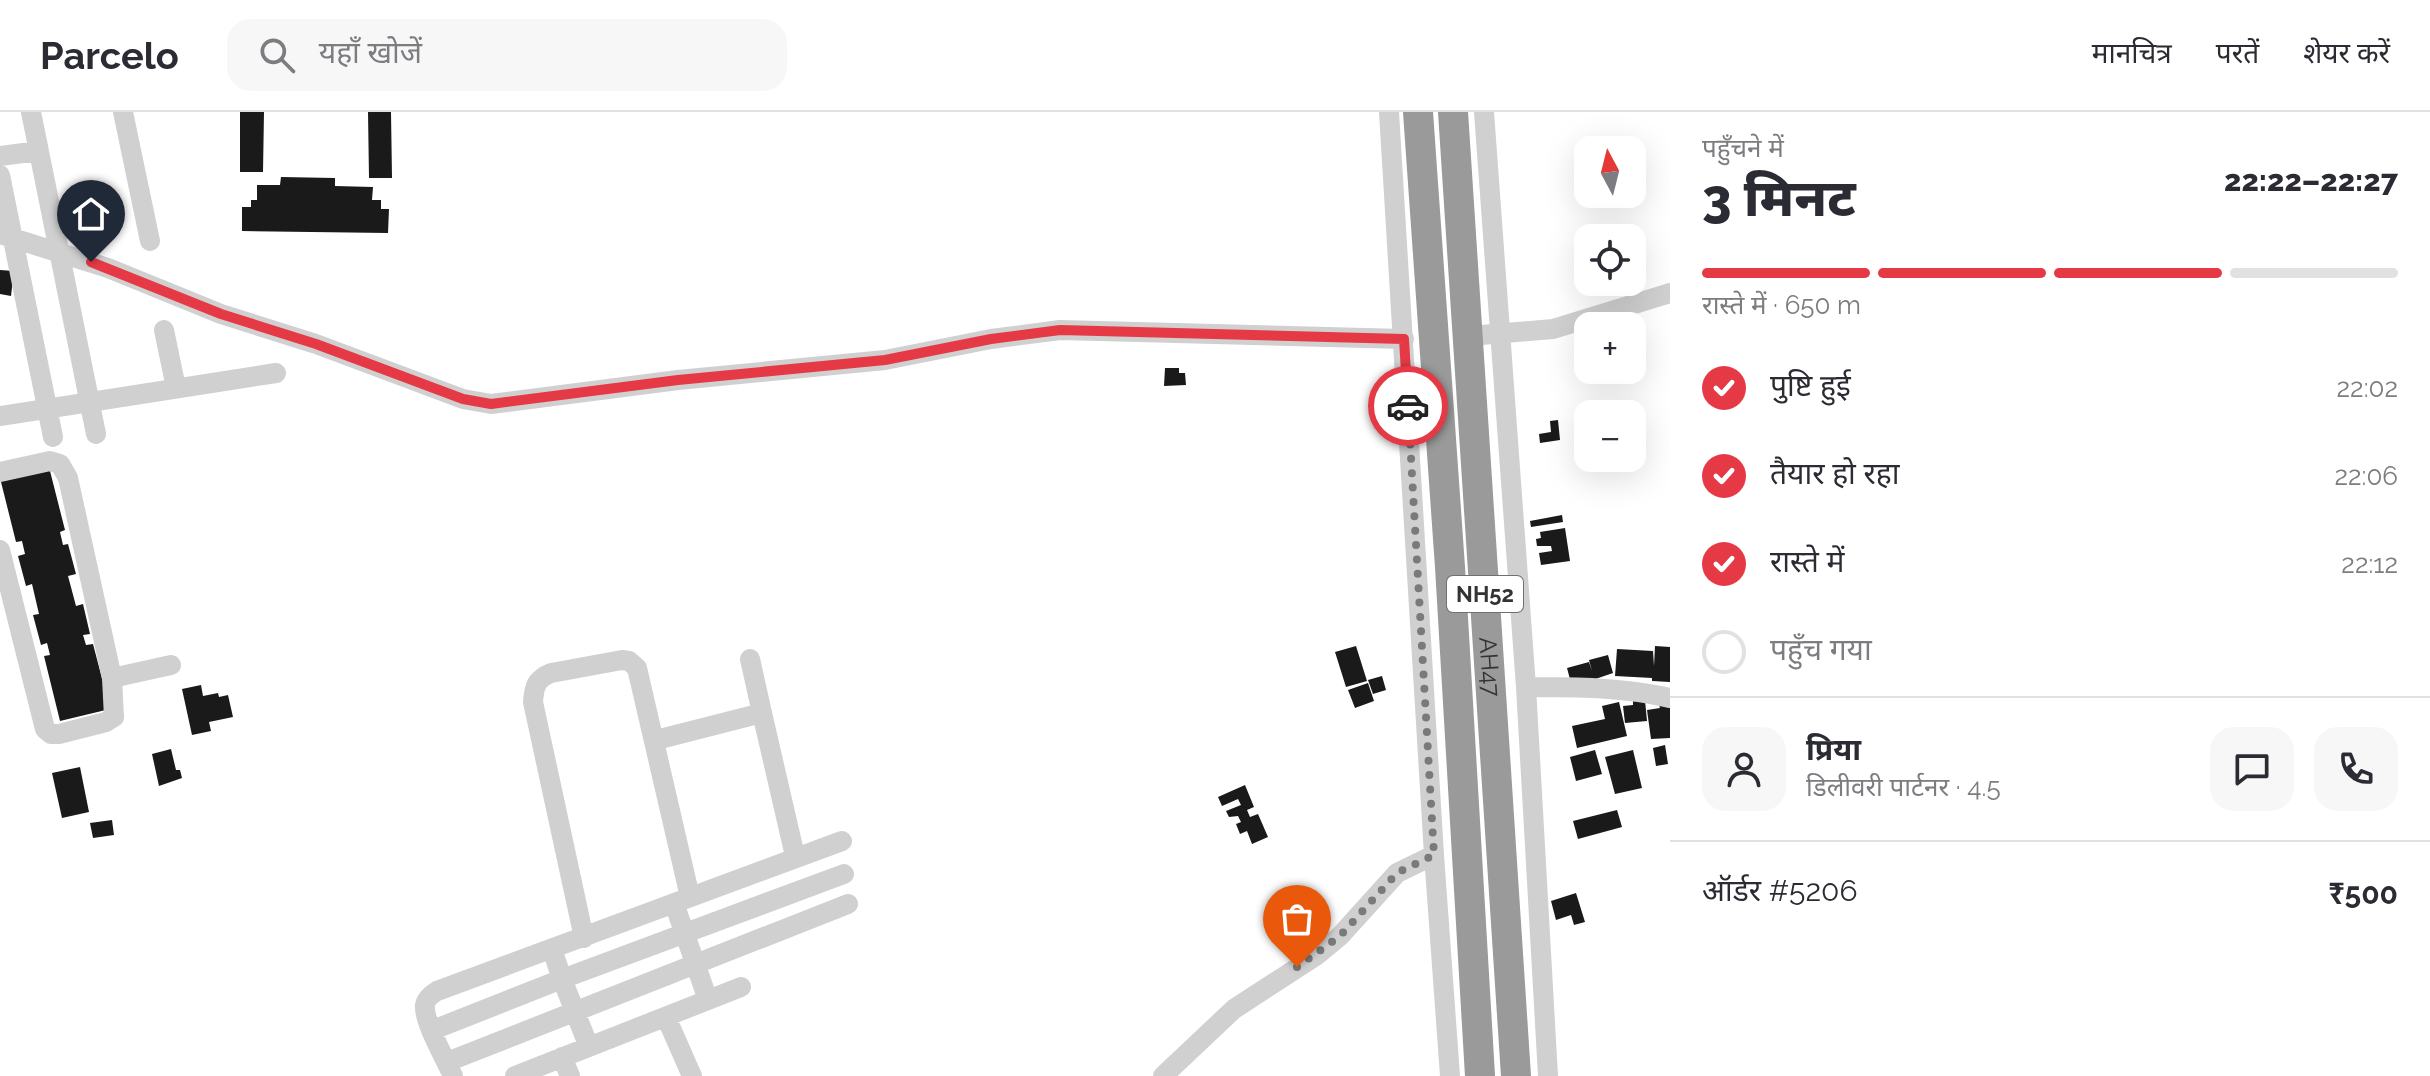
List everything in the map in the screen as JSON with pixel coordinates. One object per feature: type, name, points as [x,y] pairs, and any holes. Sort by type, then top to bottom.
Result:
[{"type":"highway","name":"AH47","points":[[1418,112],[1450,567],[1480,1076]]},
{"type":"highway","name":"AH47","points":[[1453,112],[1484,336],[1499,844],[1516,1076]]},
{"type":"street","points":[[31,112],[96,434]]},
{"type":"street","points":[[123,112],[150,241]]},
{"type":"street","points":[[1389,112],[1450,1076]]},
{"type":"street","points":[[1484,112],[1484,336],[1526,687],[1548,1076]]},
{"type":"street","points":[[0,156],[38,151]]},
{"type":"street","points":[[0,175],[6,236],[53,437]]},
{"type":"street","points":[[6,236],[108,268],[221,314],[316,344],[463,399],[491,404],[678,380],[885,360],[991,339],[1060,330],[1404,339]]},
{"type":"street","points":[[1484,336],[1553,329],[1584,322],[1670,293]]},
{"type":"street","points":[[164,330],[176,388]]},
{"type":"street","points":[[0,416],[276,373]]},
{"type":"street","points":[[0,472],[50,461],[60,464],[68,478],[112,678],[114,717],[106,722],[59,734],[51,734],[45,729],[0,550]]},
{"type":"street","points":[[750,659],[795,856]]},
{"type":"street","points":[[584,938],[533,702],[534,687],[541,677],[551,673],[629,661],[639,671],[656,740],[682,900],[683,934],[708,1000]]},
{"type":"street","points":[[112,678],[171,665]]},
{"type":"street","points":[[1526,687],[1615,689],[1670,698]]},
{"type":"street","points":[[656,740],[762,713]]},
{"type":"street","points":[[842,841],[795,856],[429,996],[425,1004],[450,1069],[576,1011],[848,904]]},
{"type":"street","points":[[1163,1076],[1234,1009],[1317,955],[1340,936],[1397,873],[1434,855]]},
{"type":"street","points":[[433,1030],[844,874]]},
{"type":"street","points":[[552,949],[589,1047]]},
{"type":"street","points":[[515,1076],[566,1067],[589,1047],[741,987]]},
{"type":"street","points":[[666,1017],[692,1076]]},
{"type":"building","points":[[240,112],[264,112],[263,172],[240,172]]},
{"type":"building","points":[[368,112],[391,112],[392,178],[369,178]]},
{"type":"building","points":[[281,177],[335,178],[335,186],[373,187],[372,200],[381,200],[381,209],[389,209],[388,233],[242,231],[242,207],[251,207],[251,200],[257,200],[257,185],[280,185]]},
{"type":"building","points":[[0,270],[14,271],[11,296],[0,294]]},
{"type":"building","points":[[1165,368],[1179,368],[1179,373],[1185,373],[1186,385],[1164,386]]},
{"type":"building","points":[[1558,420],[1560,440],[1540,443],[1539,434],[1551,432],[1550,421]]},
{"type":"building","points":[[49,467],[65,530],[60,532],[63,545],[68,544],[76,574],[68,576],[76,606],[83,604],[90,634],[83,635],[86,645],[93,644],[110,709],[60,721],[44,656],[50,655],[47,643],[41,645],[33,615],[39,614],[32,584],[26,586],[18,556],[25,554],[22,541],[16,542],[0,478]]},
{"type":"building","points":[[1562,515],[1563,522],[1531,527],[1530,521]]},
{"type":"building","points":[[1565,528],[1570,561],[1541,565],[1539,553],[1552,551],[1551,546],[1537,546],[1536,539],[1541,538],[1540,532]]},
{"type":"building","points":[[1356,646],[1367,681],[1346,687],[1335,652]]},
{"type":"building","points":[[1655,646],[1670,647],[1670,682],[1615,676],[1617,649],[1653,651],[1654,666]]},
{"type":"building","points":[[1608,655],[1613,673],[1572,687],[1567,668],[1589,662],[1592,671],[1589,660]]},
{"type":"building","points":[[1382,676],[1386,690],[1373,694],[1368,680]]},
{"type":"building","points":[[1368,683],[1374,701],[1355,708],[1348,690]]},
{"type":"building","points":[[201,685],[203,696],[228,695],[233,717],[209,722],[211,731],[192,735],[182,689]]},
{"type":"building","points":[[1645,700],[1647,721],[1625,723],[1623,706]]},
{"type":"building","points":[[1619,702],[1627,736],[1577,748],[1572,726],[1605,719],[1602,706]]},
{"type":"building","points":[[1659,705],[1670,708],[1670,738],[1651,739],[1647,710],[1660,708]]},
{"type":"building","points":[[1665,745],[1668,764],[1656,766],[1653,748]]},
{"type":"building","points":[[171,749],[176,770],[180,770],[182,778],[159,786],[152,754]]},
{"type":"building","points":[[1595,750],[1602,774],[1576,781],[1570,757]]},
{"type":"building","points":[[1633,750],[1642,788],[1615,794],[1605,757]]},
{"type":"building","points":[[80,767],[89,812],[62,818],[52,773]]},
{"type":"building","points":[[1245,785],[1254,807],[1247,810],[1250,817],[1258,814],[1268,837],[1252,844],[1247,831],[1240,834],[1236,824],[1241,822],[1238,816],[1229,817],[1226,811],[1241,805],[1238,799],[1222,806],[1218,797]]},
{"type":"building","points":[[1617,810],[1622,827],[1578,839],[1573,821]]},
{"type":"building","points":[[112,820],[114,835],[93,838],[90,823]]},
{"type":"building","points":[[1576,893],[1585,922],[1574,925],[1571,915],[1556,920],[1551,901]]},
{"type":"way so far","points":[[1297,967],[1340,936],[1397,873],[1434,855],[1408,406]]},
{"type":"route","points":[[91,262],[221,314],[316,344],[463,399],[491,404],[678,380],[885,360],[991,339],[1060,330],[1404,339],[1408,406]]}]
